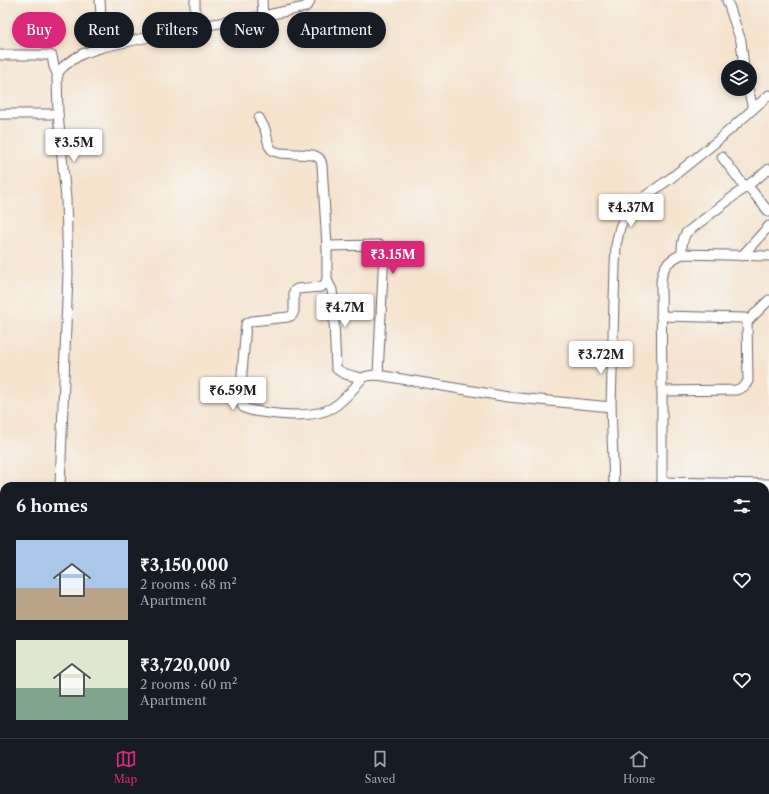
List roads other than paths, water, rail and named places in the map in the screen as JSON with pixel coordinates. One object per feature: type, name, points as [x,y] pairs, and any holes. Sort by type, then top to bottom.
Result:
[{"type":"street","points":[[100,0],[101,12]]},
{"type":"street","points":[[195,0],[195,12]]},
{"type":"street","points":[[262,0],[263,12]]},
{"type":"street","points":[[279,13],[305,7],[310,0]]},
{"type":"street","points":[[727,0],[740,41],[743,60]]},
{"type":"street","points":[[60,482],[68,273],[66,198],[56,77],[59,71],[72,60],[82,54],[100,48]]},
{"type":"street","points":[[1,55],[51,55],[58,75]]},
{"type":"street","points":[[614,482],[611,407],[616,245],[620,227],[634,204],[671,178],[716,142],[769,95]]},
{"type":"street","points":[[750,96],[753,108]]},
{"type":"street","points":[[0,114],[58,114]]},
{"type":"street","points":[[258,118],[265,129],[269,146],[273,151],[280,153],[313,154],[321,159],[327,246],[327,280],[332,290],[333,298],[336,368],[339,372],[362,378]]},
{"type":"street","points":[[722,157],[769,212]]},
{"type":"street","points":[[682,254],[682,242],[686,234],[769,169]]},
{"type":"street","points":[[742,256],[769,226]]},
{"type":"street","points":[[327,246],[379,245],[383,248],[378,375]]},
{"type":"street","points":[[662,482],[661,275],[664,267],[682,254],[769,256]]},
{"type":"street","points":[[327,280],[322,287],[297,289],[294,291],[294,311],[291,316],[247,322],[240,399],[244,408],[251,411],[292,415],[323,411],[337,405],[348,395],[362,378],[372,374],[508,397],[611,407]]},
{"type":"street","points":[[747,322],[769,300]]},
{"type":"street","points":[[661,316],[744,317],[747,322],[748,381],[743,388],[736,390],[662,391]]}]
